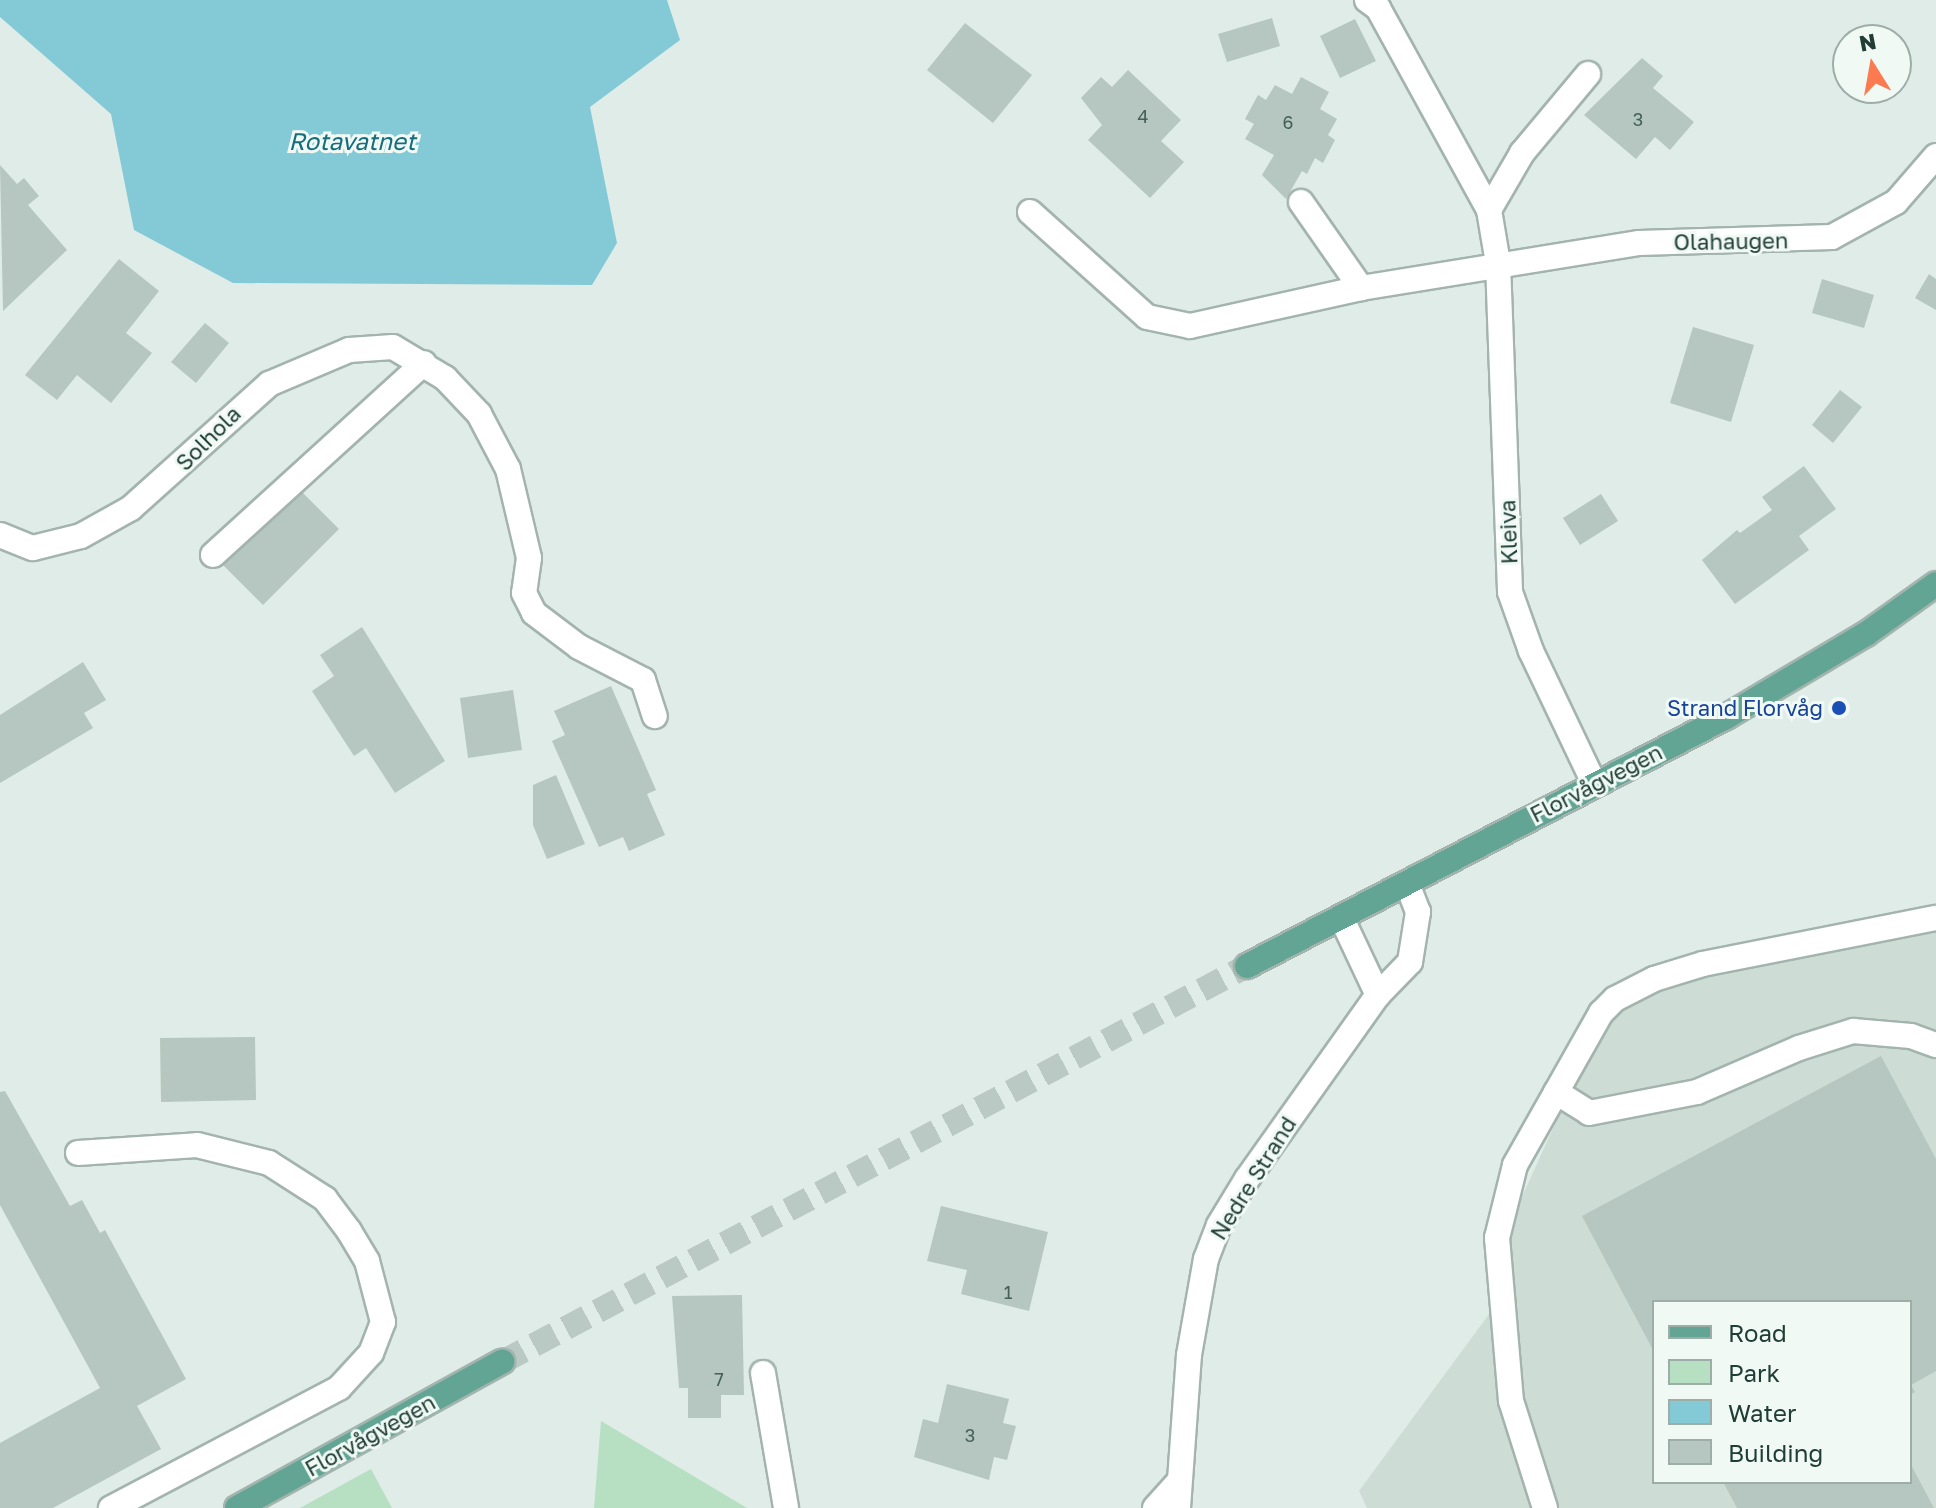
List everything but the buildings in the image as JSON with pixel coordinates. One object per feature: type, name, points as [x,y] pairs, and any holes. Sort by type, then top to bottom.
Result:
[{"type":"main road","name":"Florvågvegen","points":[[1247,966],[1726,717],[1866,634],[1936,584]]},
{"type":"main road","name":"Florvågvegen","points":[[237,1508],[502,1362]]},
{"type":"street","name":"Kleiva","points":[[1377,3],[1489,210],[1498,263],[1510,592],[1531,651],[1594,783]]},
{"type":"street","points":[[1489,210],[1522,153],[1588,74]]},
{"type":"street","name":"Olahaugen","points":[[1498,263],[1639,243],[1832,237],[1896,202],[1936,156]]},
{"type":"street","points":[[1301,202],[1361,288]]},
{"type":"street","points":[[1030,212],[1147,317],[1190,326],[1222,322],[1361,288],[1498,263]]},
{"type":"street","name":"Solhola","points":[[0,535],[33,548],[52,547],[93,529],[131,508],[180,467],[243,403],[310,363],[363,346],[393,347],[424,363],[479,414],[508,469],[529,558],[524,593],[534,613],[579,647],[643,680],[655,716]]},
{"type":"street","points":[[213,555],[424,363]]},
{"type":"street","name":"Nedre Strand","points":[[1178,1508],[1189,1355],[1206,1259],[1219,1225],[1378,995],[1410,962],[1418,912],[1407,884]]},
{"type":"street","points":[[1545,1508],[1511,1401],[1497,1238],[1515,1165],[1601,1013],[1615,999],[1654,979],[1765,949],[1936,918]]},
{"type":"street","points":[[1342,919],[1378,995]]},
{"type":"street","points":[[1556,1092],[1589,1113],[1697,1092],[1799,1048],[1853,1031],[1911,1036],[1936,1045]]},
{"type":"street","points":[[78,1153],[197,1145],[269,1163],[325,1199],[367,1261],[382,1302],[383,1322],[371,1353],[339,1388],[111,1508]]},
{"type":"street","points":[[763,1373],[786,1508]]},
{"type":"street","points":[[1155,1508],[1179,1481]]},
{"type":"shaded area","points":[[1936,921],[1936,1508],[1367,1508],[1359,1491],[1506,1291],[1495,1256],[1615,992]]},
{"type":"green space","points":[[601,1421],[747,1508],[594,1508]]},
{"type":"green space","points":[[371,1469],[392,1508],[300,1508]]},
{"type":"water","name":"Rotavatnet","points":[[0,0],[667,0],[680,40],[590,107],[617,243],[592,285],[233,283],[134,230],[111,114],[0,17]]},
{"type":"tunnel","points":[[502,1362],[1247,966]]},
{"type":"place","name":"Strand Florvåg","points":[[1839,708]]}]
